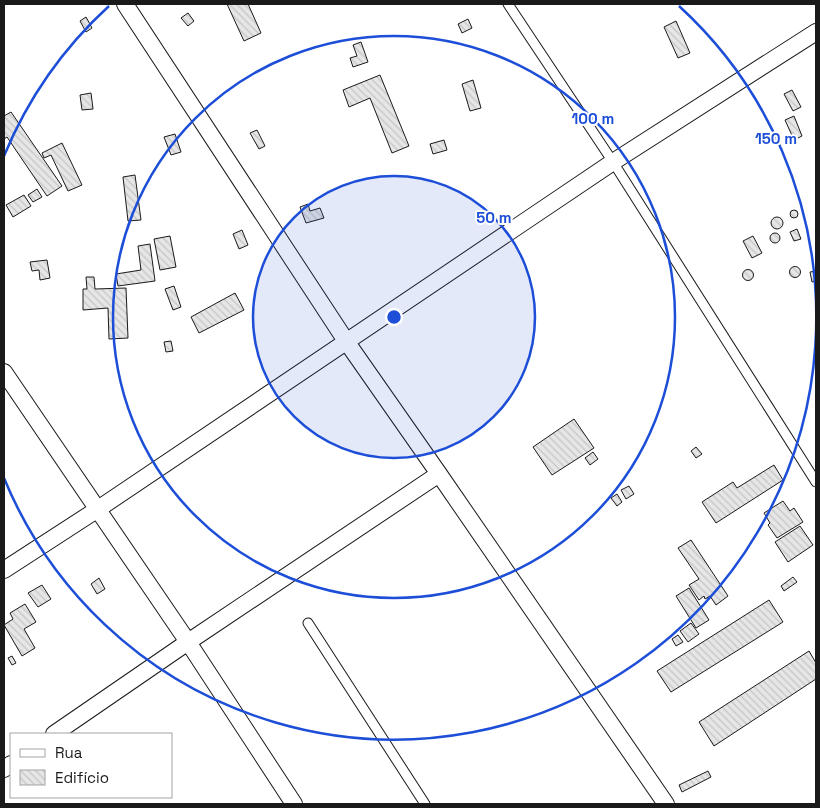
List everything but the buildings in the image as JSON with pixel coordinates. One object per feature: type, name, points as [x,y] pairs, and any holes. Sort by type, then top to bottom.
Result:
[{"type":"street","points":[[125,4],[346,341],[440,474],[666,804]]},
{"type":"street","points":[[4,570],[98,509],[613,162],[816,32]]},
{"type":"street","points":[[4,372],[188,642],[294,804]]},
{"type":"street","points":[[55,733],[440,474]]},
{"type":"lane","points":[[508,4],[613,162],[816,482]]},
{"type":"lane","points":[[308,623],[425,804]]}]
